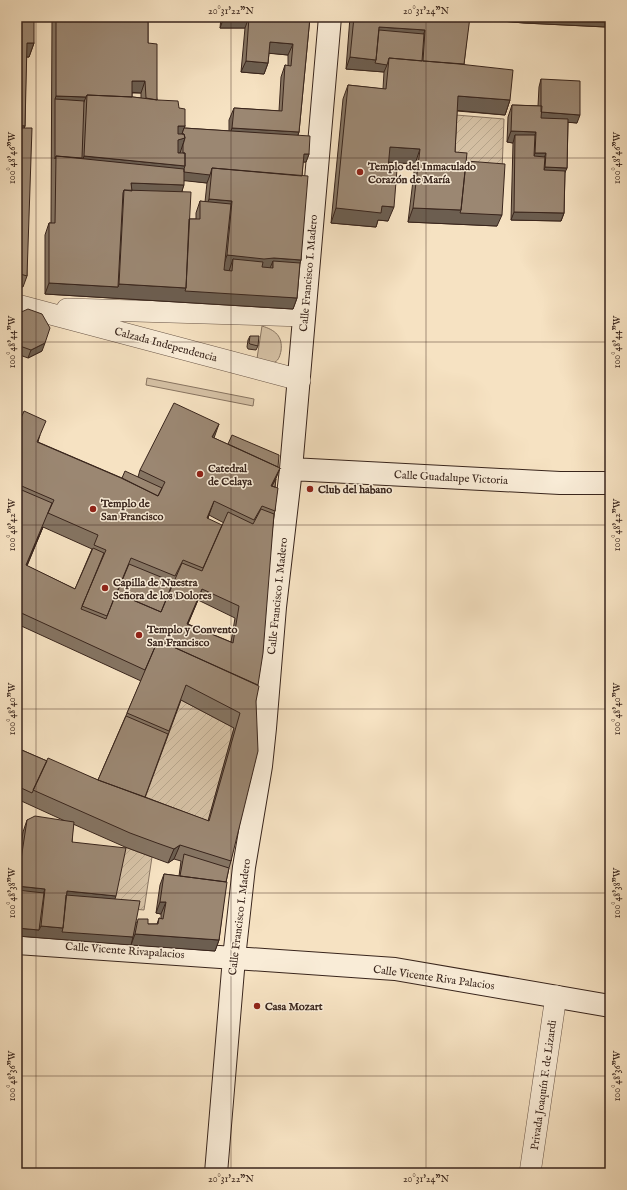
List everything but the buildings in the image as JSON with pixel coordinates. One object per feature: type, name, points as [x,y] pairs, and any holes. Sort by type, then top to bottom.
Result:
[{"type":"main road","name":"Calle Francisco I. Madero","points":[[216,1173],[234,958],[244,867],[261,766],[275,607],[300,380],[304,316],[330,17]]},
{"type":"main road","name":"Calle Guadalupe Victoria","points":[[291,469],[560,483],[610,483]]},
{"type":"main road","name":"Calle Vicente Rivapalacios","points":[[17,943],[234,958]]},
{"type":"main road","name":"Calle Vicente Riva Palacios","points":[[234,958],[395,969],[610,1006]]},
{"type":"street","name":"Calzada Independencia","points":[[25,306],[304,316]]},
{"type":"street","name":"Calzada Independencia","points":[[25,306],[300,380]]},
{"type":"street","name":"Privada Joaquín F. de Lizardi","points":[[536,1172],[556,996]]},
{"type":"shaded area","points":[[456,115],[504,119],[502,171],[454,164]]},
{"type":"shaded area","points":[[262,326],[271,329],[277,334],[281,341],[281,351],[278,359],[273,363],[256,365]]},
{"type":"shaded area","points":[[147,378],[254,399],[253,406],[146,385]]},
{"type":"shaded area","points":[[181,700],[234,728],[204,836],[140,812]]},
{"type":"shaded area","points":[[125,847],[152,857],[144,910],[112,907]]},
{"type":"place","name":"Templo del Inmaculado Corazón de María","points":[[360,172]]},
{"type":"place","name":"Catedral de Celaya","points":[[200,474]]},
{"type":"place","name":"Club del habano","points":[[310,489]]},
{"type":"place","name":"Templo de San Francisco","points":[[93,509]]},
{"type":"place","name":"Capilla de Nuestra Señora de los Dolores","points":[[105,588]]},
{"type":"place","name":"Templo y Convento San Francisco","points":[[139,635]]},
{"type":"place","name":"Casa Mozart","points":[[257,1006]]}]
